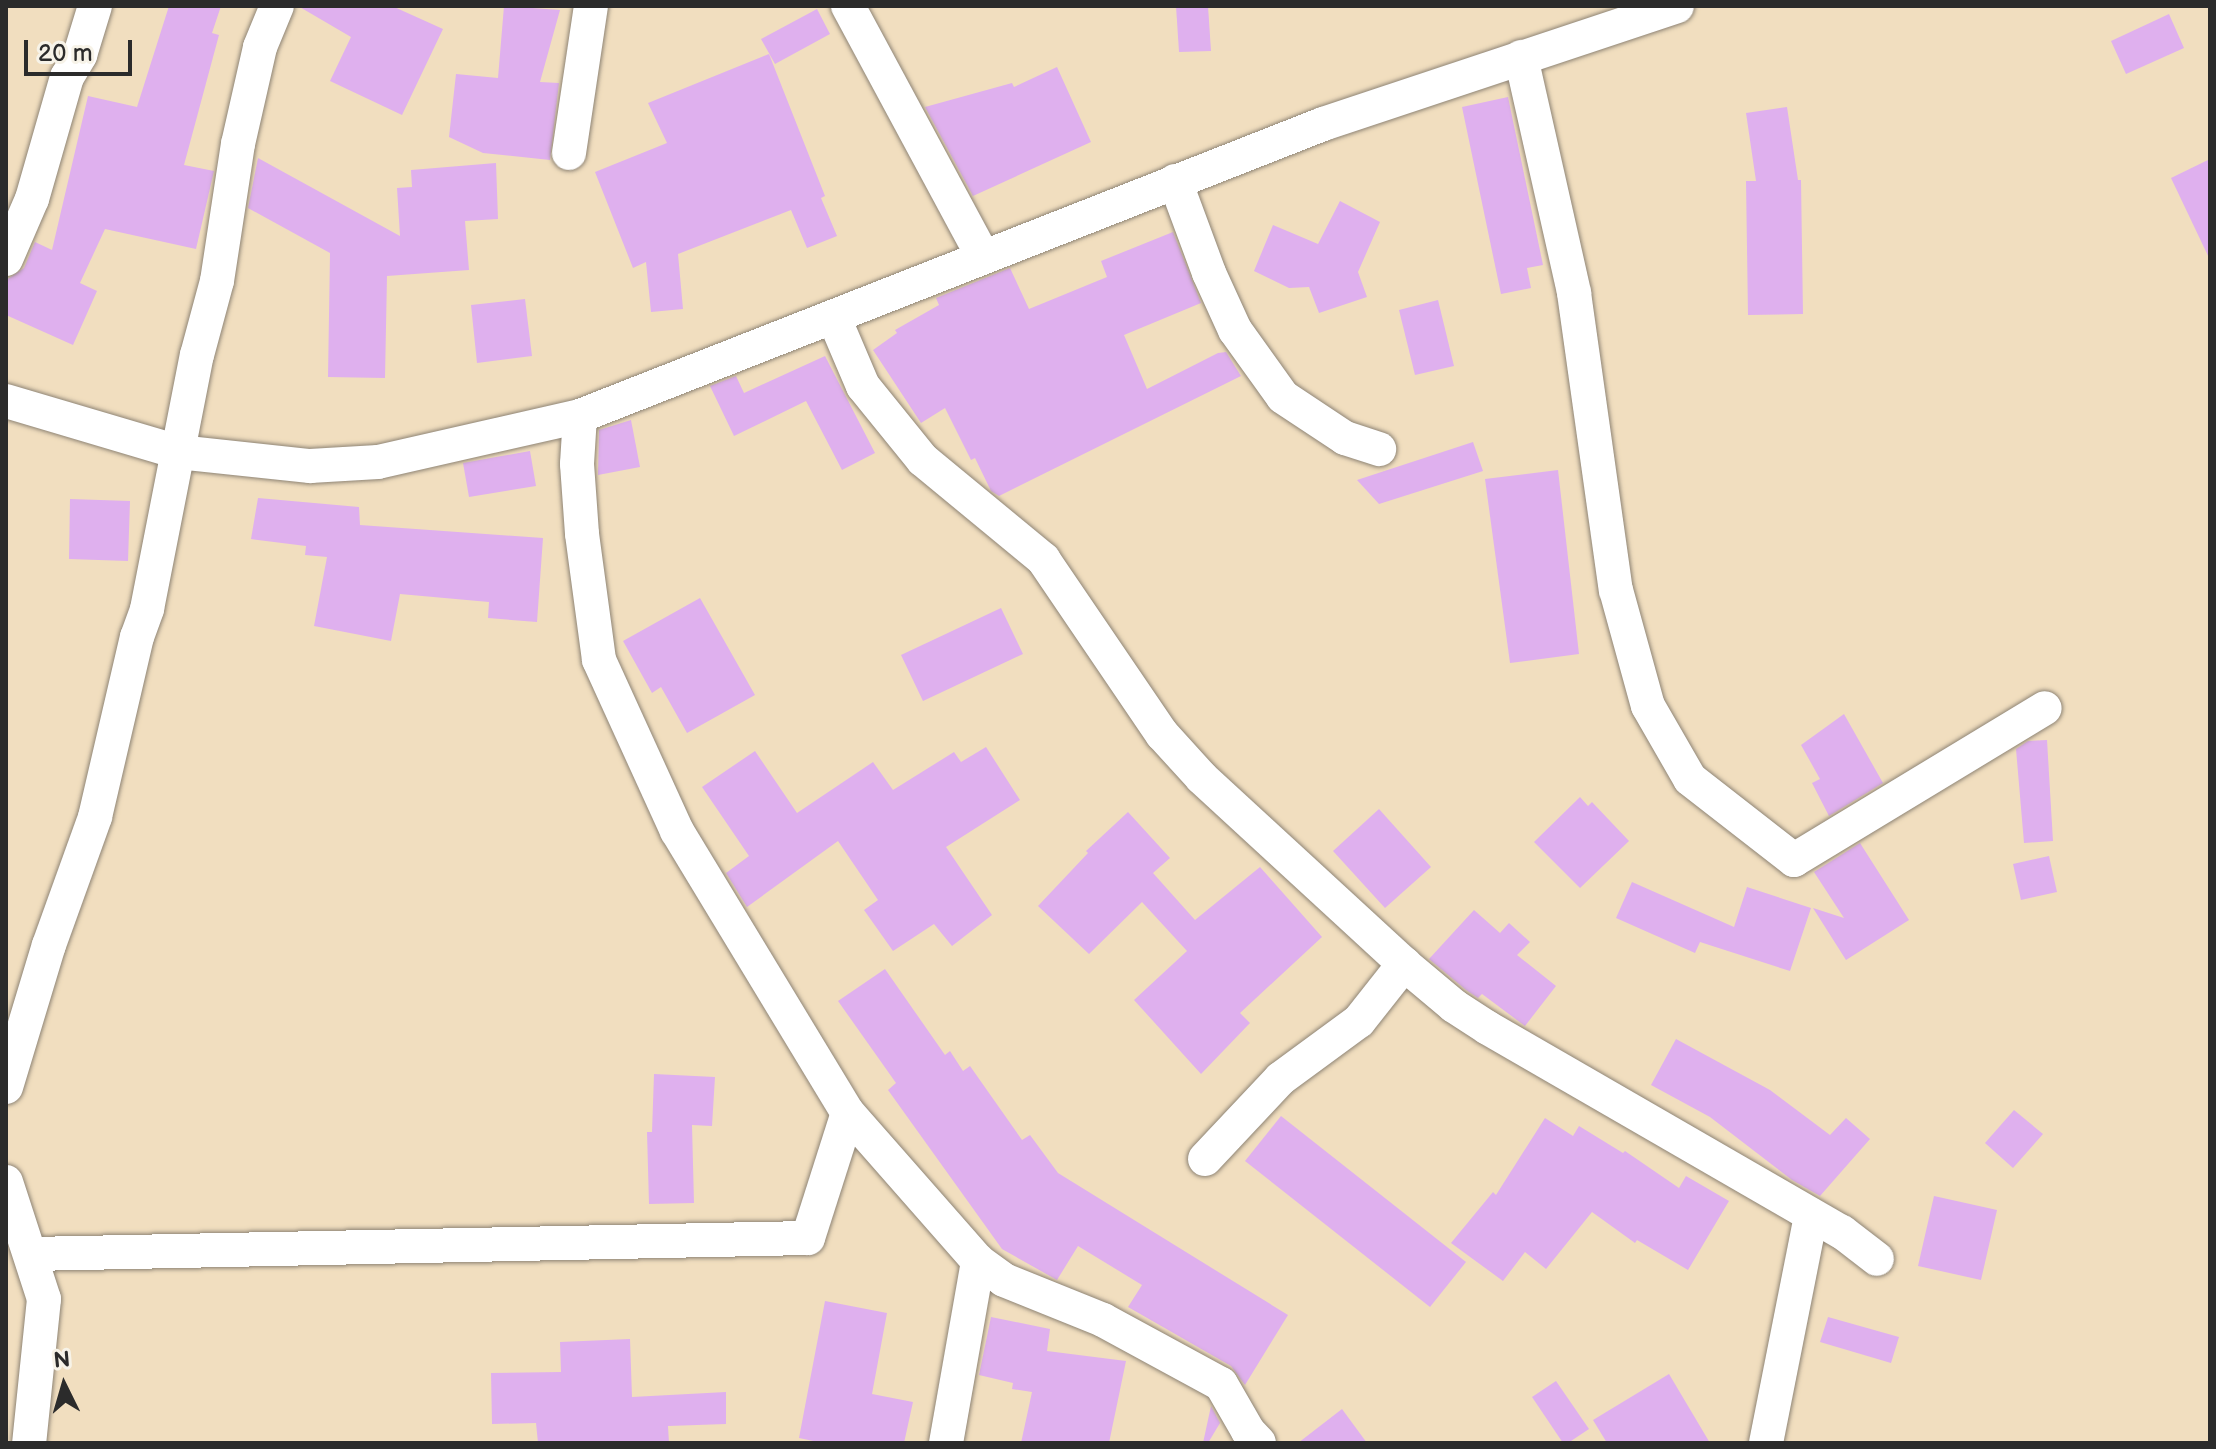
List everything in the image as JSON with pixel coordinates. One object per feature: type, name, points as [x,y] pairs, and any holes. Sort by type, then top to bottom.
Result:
[{"type":"street","points":[[6,259],[32,199],[67,77],[80,55],[95,6]]},
{"type":"street","points":[[6,1087],[49,945],[95,817],[137,637],[147,609],[197,355],[217,281],[238,144],[260,47],[277,6]]},
{"type":"street","points":[[569,153],[591,6]]},
{"type":"street","points":[[848,6],[983,257]]},
{"type":"street","points":[[6,401],[178,452],[310,466],[378,462],[580,416],[1323,124],[1521,57],[1630,14],[1677,6]]},
{"type":"street","points":[[1521,57],[1574,293],[1616,590],[1648,706],[1690,779],[1794,860],[2045,708]]},
{"type":"street","points":[[1175,181],[1209,273],[1235,330],[1283,397],[1345,438],[1379,449]]},
{"type":"street","points":[[834,318],[863,386],[923,460],[1043,559],[1162,734],[1235,809],[1404,964],[1454,1006],[1488,1028],[1811,1215],[1877,1259]]},
{"type":"street","points":[[580,416],[577,464],[582,534],[599,660],[677,831],[848,1113],[978,1261],[1004,1280],[1103,1320],[1221,1384],[1248,1431],[1259,1443]]},
{"type":"street","points":[[1205,1159],[1280,1079],[1359,1021],[1404,964]]},
{"type":"street","points":[[31,1254],[808,1238],[848,1113]]},
{"type":"street","points":[[6,1182],[44,1299],[29,1443]]},
{"type":"street","points":[[1766,1443],[1811,1215]]},
{"type":"street","points":[[946,1443],[978,1261]]},
{"type":"building","points":[[169,6],[221,6],[212,33],[219,35],[184,165],[214,171],[196,249],[105,229],[80,283],[97,291],[73,345],[6,315],[6,280],[24,268],[35,242],[52,250],[88,96],[137,107]]},
{"type":"building","points":[[298,6],[392,6],[443,29],[402,115],[330,81],[351,37]]},
{"type":"building","points":[[504,6],[560,10],[540,82],[559,83],[550,160],[483,153],[449,137],[456,74],[498,78]]},
{"type":"building","points":[[1176,6],[1208,6],[1211,51],[1179,52]]},
{"type":"building","points":[[817,9],[830,34],[775,64],[761,39]]},
{"type":"building","points":[[2169,14],[2184,48],[2126,74],[2111,41]]},
{"type":"building","points":[[769,54],[825,196],[821,198],[837,236],[807,248],[791,210],[678,254],[683,309],[651,312],[646,262],[633,268],[595,172],[667,143],[648,103]]},
{"type":"building","points":[[1057,67],[1091,142],[973,196],[925,107],[1012,83],[1014,87]]},
{"type":"building","points":[[1508,97],[1543,265],[1527,268],[1531,288],[1501,294],[1462,107]]},
{"type":"building","points":[[1787,107],[1798,180],[1801,180],[1803,314],[1748,315],[1746,181],[1756,181],[1746,113]]},
{"type":"building","points":[[258,158],[400,236],[397,188],[412,187],[411,170],[496,163],[498,219],[465,221],[469,270],[387,276],[385,378],[328,377],[330,253],[248,208]]},
{"type":"building","points":[[2210,159],[2210,260],[2171,178]]},
{"type":"building","points":[[1340,201],[1380,222],[1358,272],[1367,297],[1319,313],[1309,287],[1289,288],[1254,271],[1273,225],[1318,244]]},
{"type":"building","points":[[1173,232],[1201,303],[1124,335],[1147,389],[1218,353],[1226,352],[1241,376],[999,496],[991,491],[975,458],[971,460],[945,408],[921,423],[873,350],[897,333],[895,330],[939,305],[936,298],[1010,268],[1029,309],[1107,277],[1101,261]]},
{"type":"building","points":[[525,299],[532,356],[477,363],[471,305]]},
{"type":"building","points":[[1438,300],[1454,366],[1415,375],[1399,310]]},
{"type":"building","points":[[825,356],[875,453],[842,470],[806,401],[734,436],[710,386],[736,376],[744,393]]},
{"type":"building","points":[[631,420],[640,467],[598,475],[599,430]]},
{"type":"building","points":[[1473,442],[1483,471],[1379,504],[1357,480]]},
{"type":"building","points":[[530,451],[536,486],[469,497],[463,463]]},
{"type":"building","points":[[1558,470],[1579,654],[1510,663],[1485,479]]},
{"type":"building","points":[[258,498],[359,507],[360,525],[543,538],[537,622],[488,618],[489,602],[400,594],[391,641],[314,626],[327,557],[305,555],[306,546],[251,539]]},
{"type":"building","points":[[70,499],[130,501],[128,561],[69,559]]},
{"type":"building","points":[[700,598],[755,695],[687,733],[661,687],[652,693],[623,641]]},
{"type":"building","points":[[1001,608],[1023,654],[923,701],[901,655]]},
{"type":"building","points":[[1844,714],[1883,783],[1829,816],[1812,783],[1820,779],[1801,745]]},
{"type":"building","points":[[2047,740],[2053,841],[2024,843],[2016,749],[2028,741]]},
{"type":"building","points":[[986,747],[1020,800],[946,847],[992,915],[952,946],[934,924],[893,951],[864,910],[878,900],[838,841],[747,907],[726,873],[749,856],[702,787],[755,751],[797,813],[873,762],[893,790],[954,752],[961,762]]},
{"type":"building","points":[[1580,797],[1588,806],[1592,802],[1629,841],[1580,888],[1534,842]]},
{"type":"building","points":[[1379,809],[1431,867],[1385,908],[1333,851]]},
{"type":"building","points":[[1128,812],[1170,858],[1153,873],[1195,920],[1260,867],[1322,937],[1240,1013],[1250,1023],[1201,1074],[1134,1000],[1187,951],[1142,902],[1089,954],[1038,906],[1088,853],[1086,851]]},
{"type":"building","points":[[1860,843],[1909,920],[1846,960],[1813,908],[1844,918],[1814,872]]},
{"type":"building","points":[[2049,856],[2057,892],[2021,900],[2013,864]]},
{"type":"building","points":[[1632,882],[1734,927],[1747,887],[1811,908],[1790,971],[1700,942],[1695,953],[1616,918]]},
{"type":"building","points":[[1474,910],[1500,933],[1509,923],[1530,942],[1517,955],[1556,986],[1525,1026],[1482,994],[1478,998],[1466,990],[1429,959]]},
{"type":"building","points":[[885,969],[945,1055],[950,1051],[963,1071],[970,1066],[1022,1140],[1030,1135],[1058,1173],[1288,1315],[1245,1385],[1231,1366],[1128,1307],[1142,1285],[1078,1246],[1057,1280],[1002,1249],[888,1090],[896,1083],[838,1001]]},
{"type":"building","points":[[1676,1039],[1770,1090],[1830,1135],[1846,1118],[1870,1139],[1820,1196],[1792,1180],[1710,1117],[1651,1085]]},
{"type":"building","points":[[654,1074],[715,1077],[712,1126],[692,1125],[694,1203],[649,1204],[647,1132],[652,1132]]},
{"type":"building","points":[[2014,1110],[2043,1134],[2013,1168],[1985,1143]]},
{"type":"building","points":[[1281,1116],[1466,1262],[1430,1307],[1245,1161]]},
{"type":"building","points":[[1545,1118],[1573,1136],[1579,1126],[1623,1153],[1625,1151],[1679,1188],[1686,1176],[1729,1201],[1688,1270],[1637,1240],[1635,1243],[1592,1212],[1546,1269],[1525,1252],[1503,1281],[1451,1243],[1493,1192],[1496,1195]]},
{"type":"building","points":[[1934,1196],[1997,1210],[1981,1280],[1918,1266]]},
{"type":"building","points":[[825,1301],[887,1313],[872,1394],[913,1402],[904,1443],[823,1443],[799,1438]]},
{"type":"building","points":[[991,1317],[1050,1329],[1047,1351],[1126,1361],[1109,1443],[1021,1443],[1032,1392],[1012,1389],[1013,1383],[979,1375]]},
{"type":"building","points":[[1828,1317],[1899,1337],[1891,1363],[1820,1342]]},
{"type":"building","points":[[630,1339],[632,1397],[726,1392],[726,1424],[668,1426],[669,1443],[538,1443],[536,1423],[492,1424],[491,1373],[561,1372],[560,1342]]},
{"type":"building","points":[[1669,1374],[1710,1443],[1607,1443],[1593,1420]]},
{"type":"building","points":[[1556,1381],[1589,1429],[1568,1443],[1563,1443],[1532,1397]]},
{"type":"building","points":[[1211,1406],[1220,1423],[1208,1443],[1203,1443]]},
{"type":"building","points":[[1342,1409],[1367,1443],[1298,1443]]}]
